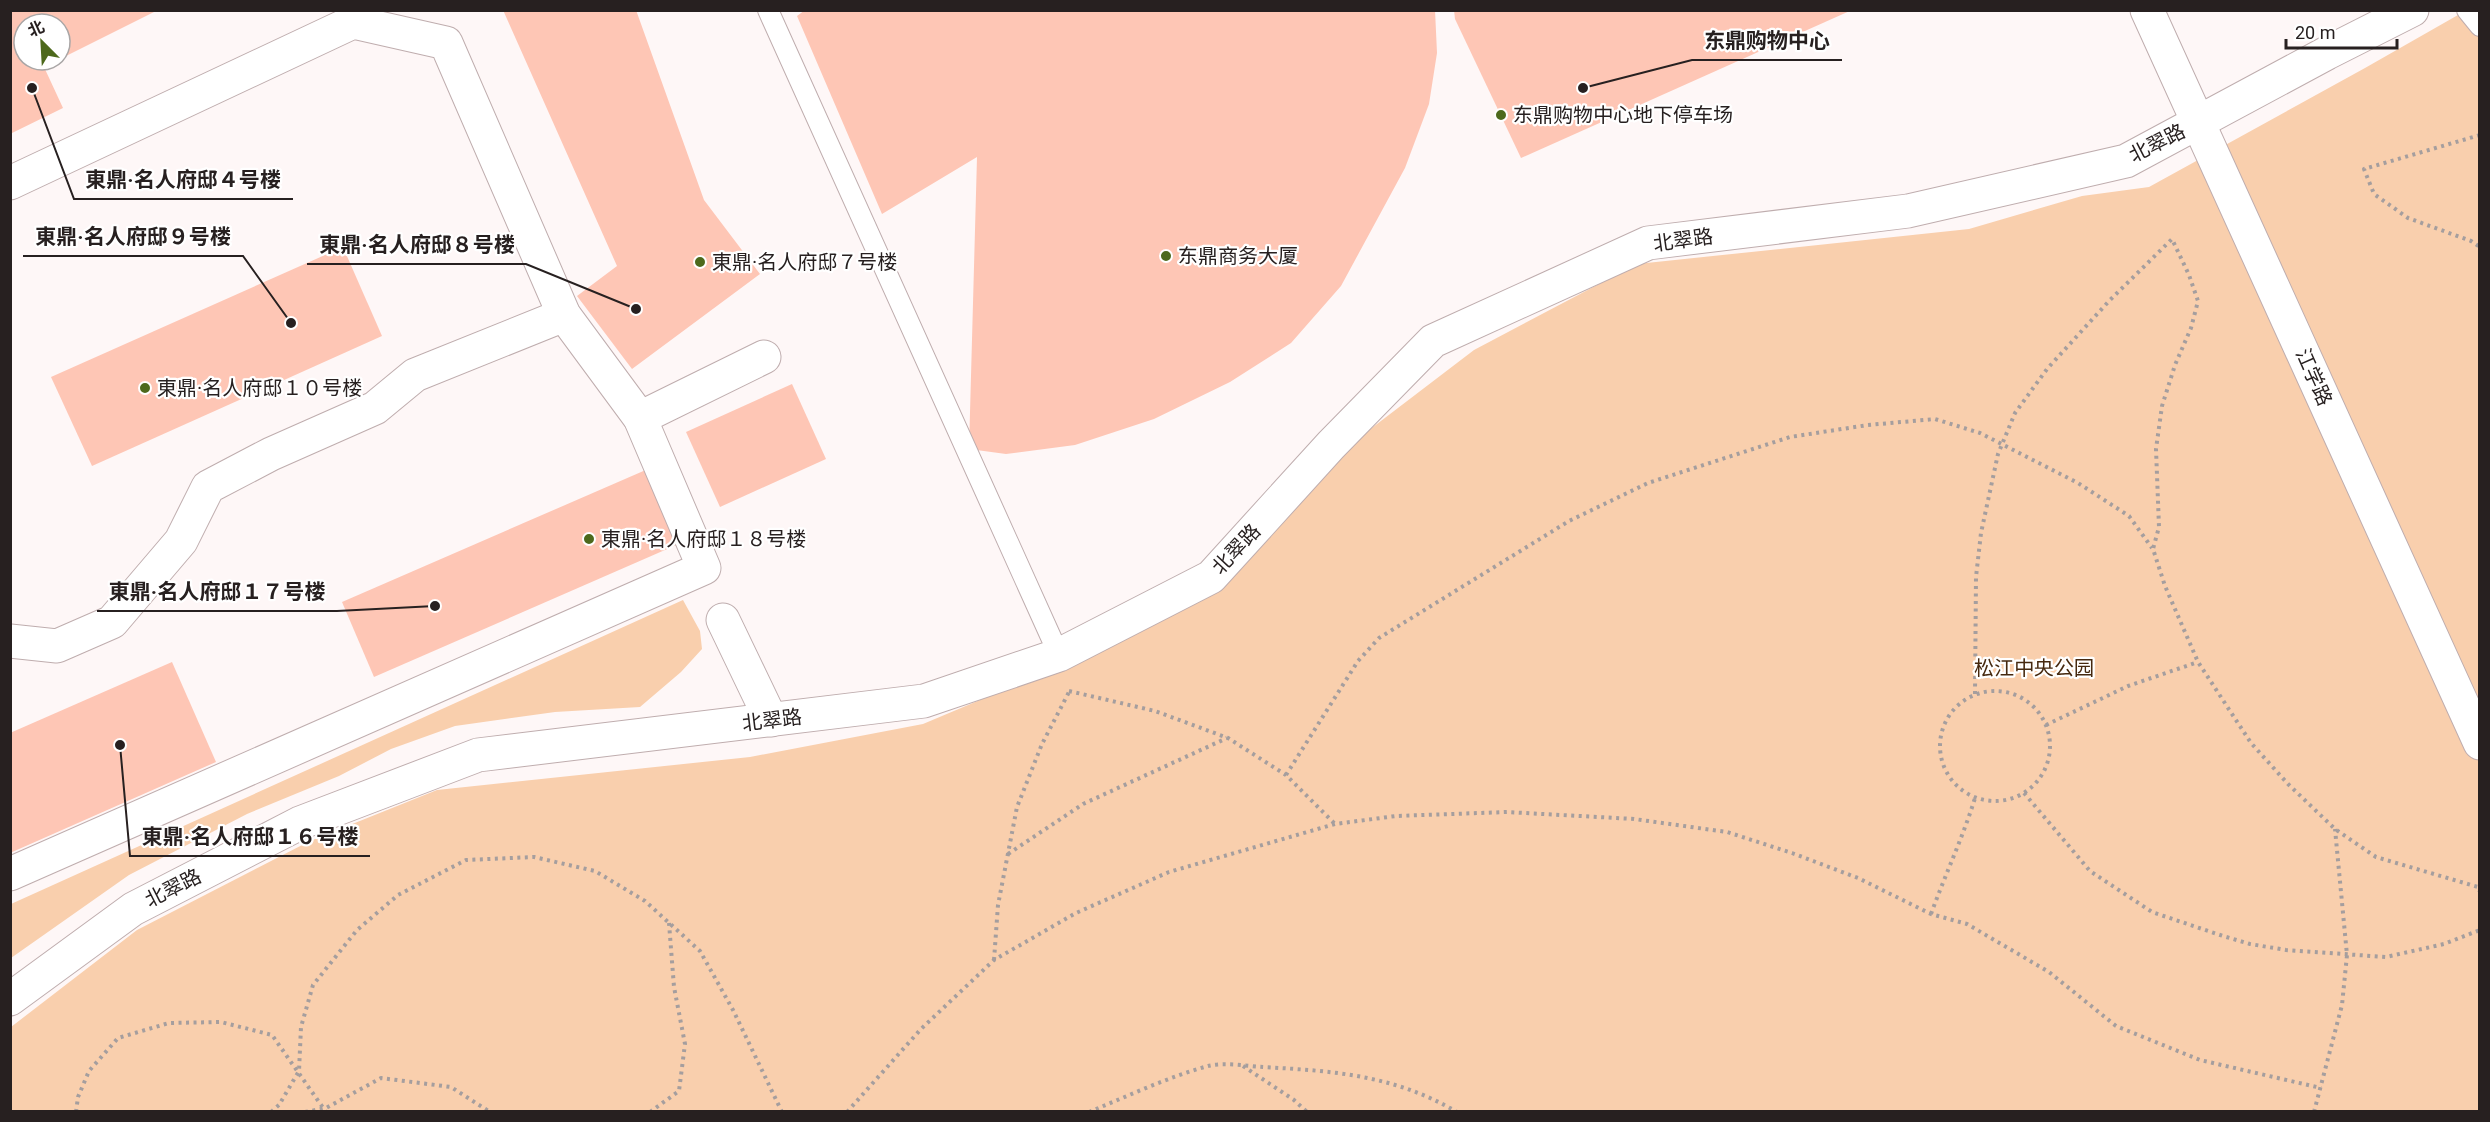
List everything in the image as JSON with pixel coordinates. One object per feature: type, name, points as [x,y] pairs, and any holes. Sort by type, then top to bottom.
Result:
[{"type":"street","name":"江学路","points":[[2147,10],[2480,743]]},
{"type":"street","name":"北翠路","points":[[10,999],[133,909],[300,823],[478,755],[924,701],[1059,655],[1212,576],[1331,445],[1433,341],[1648,243],[1908,211],[2126,160],[2412,10]]},
{"type":"street","points":[[10,183],[350,16],[446,43],[564,315],[640,418],[704,568],[10,874]]},
{"type":"street","points":[[10,641],[57,646],[112,622],[181,541],[208,487],[281,450],[375,408],[414,375],[564,315]]},
{"type":"street","points":[[640,418],[765,357]]},
{"type":"street","points":[[723,620],[771,720]]},
{"type":"lane","points":[[768,10],[1059,655]]},
{"type":"lane","points":[[2467,10],[2480,26]]},
{"type":"path","points":[[2480,135],[2364,169],[2374,194],[2408,218],[2471,241],[2480,247]]},
{"type":"path","points":[[1975,694],[1976,577],[1982,533],[1998,454],[2015,413],[2047,369],[2109,301],[2172,239],[2198,301],[2191,328],[2175,365],[2162,406],[2156,449],[2159,527],[2153,549]]},
{"type":"path","points":[[1286,775],[1358,661],[1379,638],[1503,560],[1579,517],[1648,483],[1790,437],[1868,425],[1935,419],[1980,434],[2078,483],[2129,516],[2153,549],[2165,586],[2198,662],[2251,743],[2288,784],[2335,829],[2376,857],[2478,887],[2480,892]]},
{"type":"path","points":[[994,960],[998,905],[1017,807],[1042,744],[1069,692],[1059,655]]},
{"type":"path","points":[[2046,725],[2128,686],[2198,662]]},
{"type":"path","points":[[1992,691],[2009,692],[2025,699],[2038,711],[2046,725],[2050,740],[2047,763],[2036,783],[2024,793],[2008,799],[1992,801],[1975,798],[1959,788],[1947,773],[1940,756],[1941,737],[1946,719],[1959,704],[1975,694],[1992,691]]},
{"type":"path","points":[[1069,692],[1155,711],[1228,738],[1286,775],[1335,824]]},
{"type":"path","points":[[1008,854],[1083,804],[1228,738]]},
{"type":"path","points":[[2024,793],[2090,871],[2152,912],[2250,944],[2286,950],[2386,957],[2444,944],[2480,930]]},
{"type":"path","points":[[1931,914],[1946,871],[1966,828],[1975,798]]},
{"type":"path","points":[[847,1112],[921,1029],[994,960],[1076,913],[1169,872],[1335,824],[1395,816],[1507,812],[1634,819],[1727,832],[1858,878],[1931,914],[1968,924],[2049,972],[2116,1026],[2200,1060],[2321,1088]]},
{"type":"path","points":[[2314,1112],[2342,1005],[2347,955],[2335,829]]},
{"type":"path","points":[[271,1112],[279,1104],[299,1071],[301,1027],[313,985],[357,930],[398,895],[466,860],[534,857],[595,871],[645,901],[700,951],[734,1010],[782,1112]]},
{"type":"path","points":[[650,1112],[679,1091],[685,1044],[674,987],[669,922]]},
{"type":"path","points":[[76,1112],[78,1097],[89,1071],[118,1038],[169,1023],[221,1022],[272,1035],[326,1110]]},
{"type":"path","points":[[1089,1112],[1211,1065],[1310,1070],[1352,1075],[1406,1087],[1431,1096],[1457,1112]]},
{"type":"path","points":[[1242,1066],[1294,1100],[1307,1112]]},
{"type":"path","points":[[304,1112],[326,1110],[381,1078],[451,1087],[490,1112]]},
{"type":"green space","name":"松江中央公园","points":[[2465,11],[2479,11],[2479,1111],[11,1112],[11,1027],[137,930],[310,841],[437,790],[750,757],[923,724],[1135,635],[1247,559],[1356,440],[1474,350],[1637,264],[1969,229],[2082,196],[2149,187]]},
{"type":"green space","points":[[683,600],[700,631],[702,649],[681,672],[640,707],[555,712],[455,726],[391,749],[339,776],[247,814],[129,875],[11,958],[11,904]]},
{"type":"building","points":[[10,10],[158,10],[72,53],[72,12],[12,12],[12,72],[46,72],[63,108],[10,134]]},
{"type":"building","points":[[503,10],[636,10],[704,200],[760,274],[632,369],[577,296],[617,266]]},
{"type":"building","name":"东鼎商务大厦","points":[[805,10],[1435,10],[1437,53],[1429,104],[1405,168],[1341,286],[1291,343],[1230,382],[1154,419],[1075,445],[1006,454],[969,449],[977,157],[882,214],[797,16]]},
{"type":"building","points":[[1454,10],[1852,10],[1521,158],[1455,19]]},
{"type":"building","points":[[343,247],[382,336],[92,466],[51,377]]},
{"type":"building","points":[[792,384],[826,459],[720,507],[686,432]]},
{"type":"building","points":[[648,469],[681,543],[374,677],[342,602]]},
{"type":"building","points":[[172,662],[216,762],[10,853],[10,733]]},
{"type":"place","name":"東鼎·名人府邸４号楼","points":[[32,88]]},
{"type":"place","name":"东鼎购物中心","points":[[1583,88]]},
{"type":"place","name":"东鼎购物中心地下停车场","points":[[1501,115]]},
{"type":"place","name":"东鼎商务大厦","points":[[1166,256]]},
{"type":"place","name":"東鼎·名人府邸７号楼","points":[[700,262]]},
{"type":"place","name":"東鼎·名人府邸８号楼","points":[[636,309]]},
{"type":"place","name":"東鼎·名人府邸９号楼","points":[[291,323]]},
{"type":"place","name":"東鼎·名人府邸１０号楼","points":[[145,388]]},
{"type":"place","name":"東鼎·名人府邸１８号楼","points":[[589,539]]},
{"type":"place","name":"東鼎·名人府邸１７号楼","points":[[435,606]]},
{"type":"place","name":"東鼎·名人府邸１６号楼","points":[[120,745]]}]
